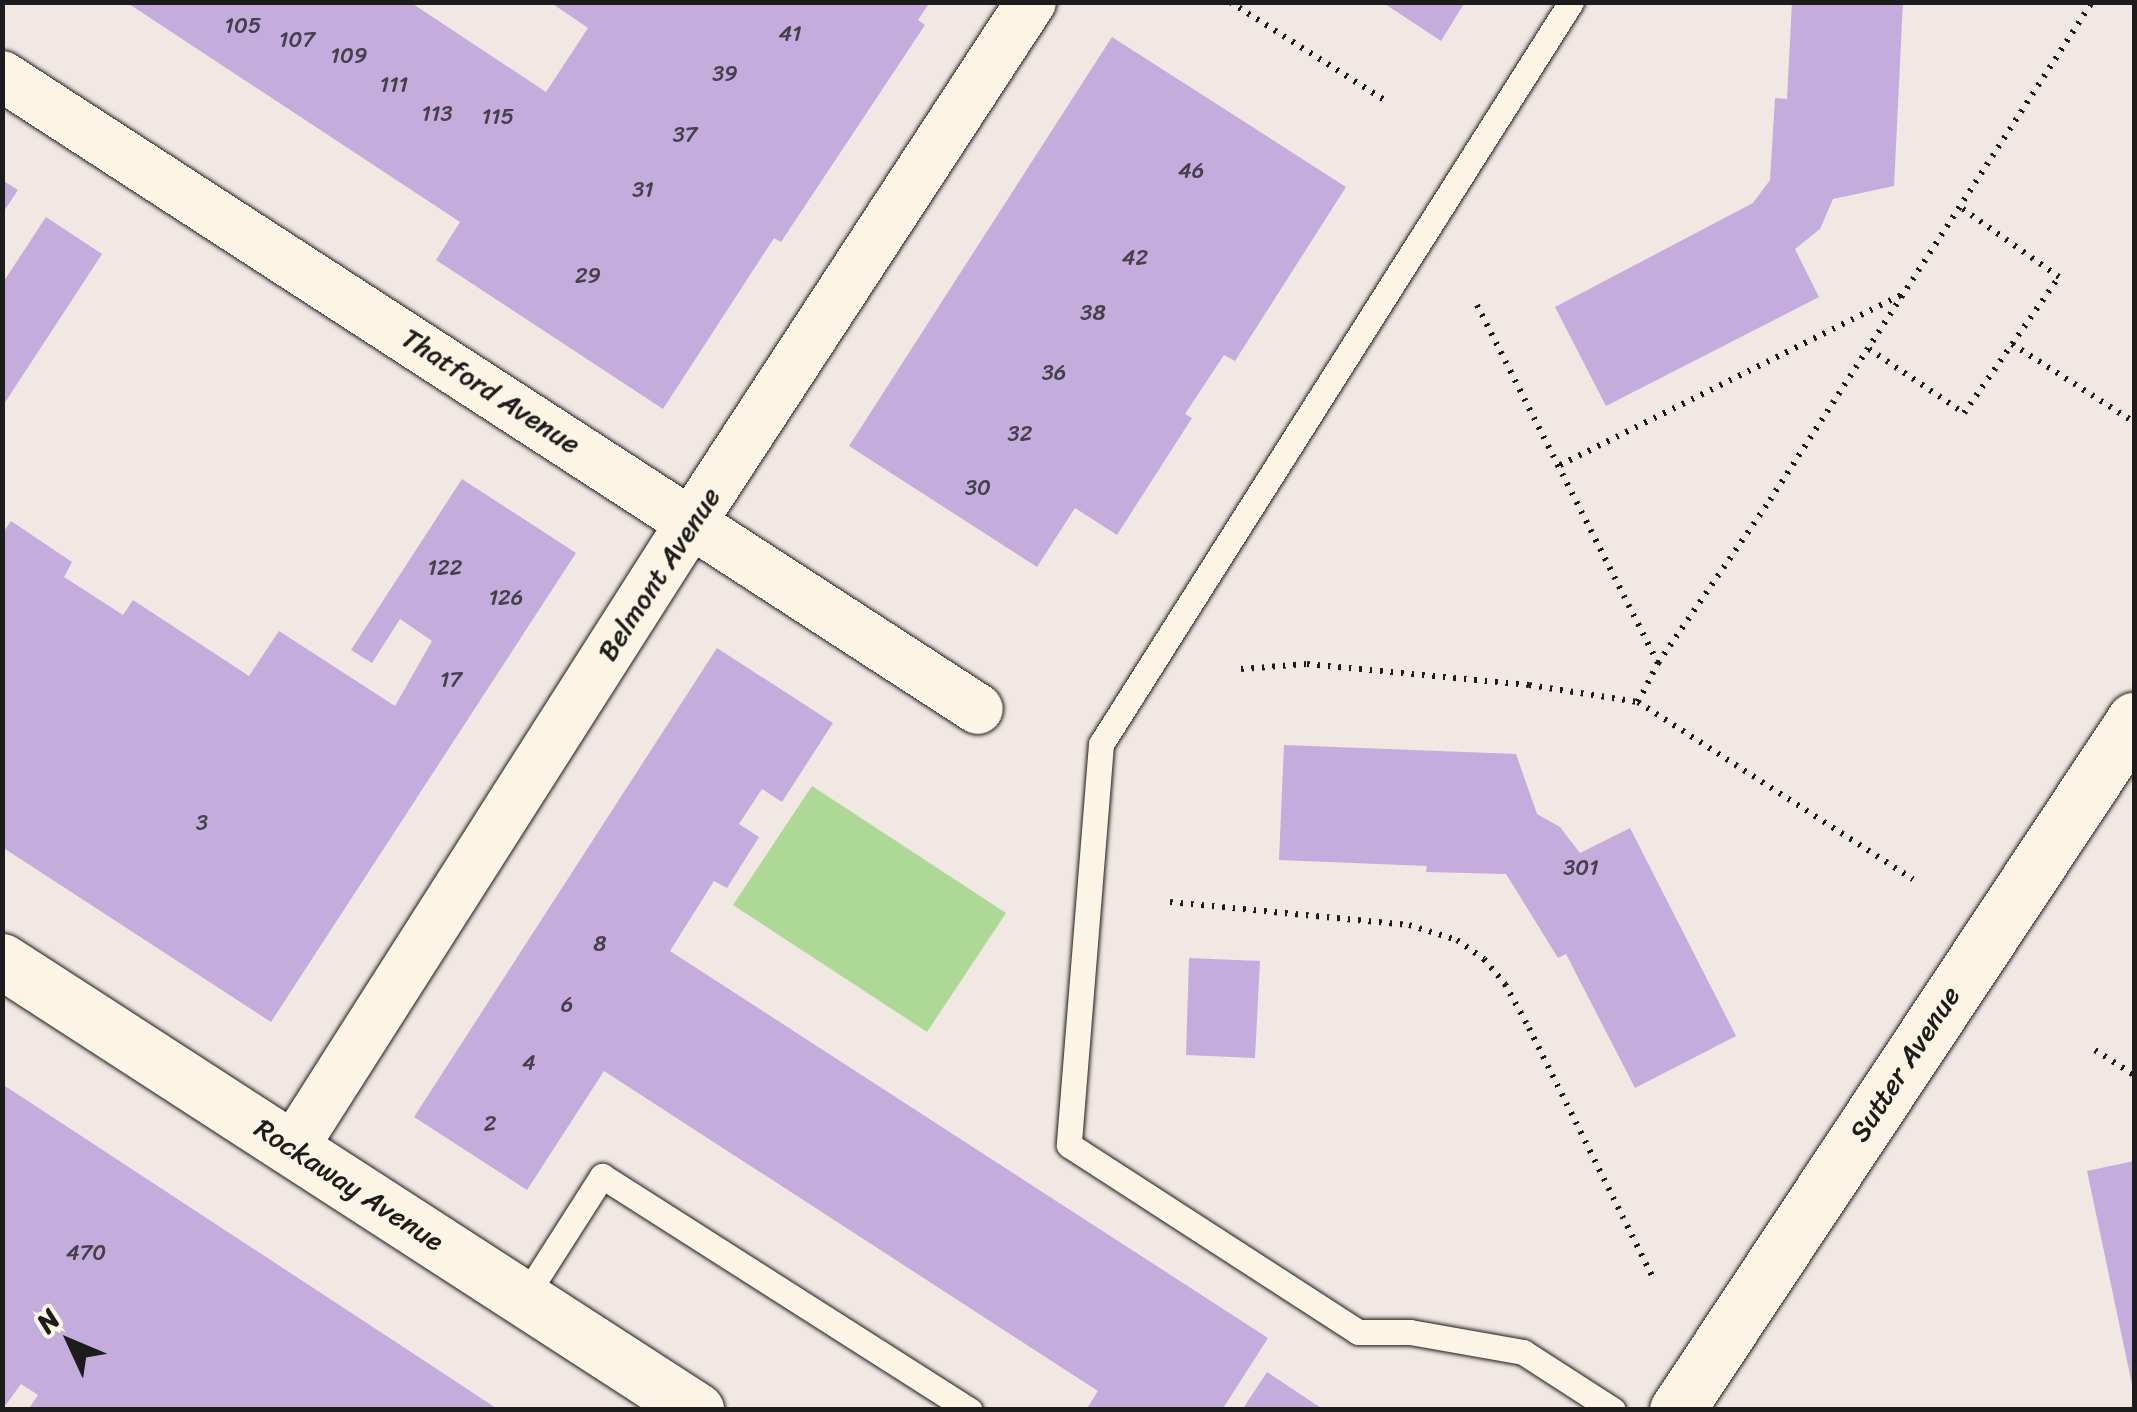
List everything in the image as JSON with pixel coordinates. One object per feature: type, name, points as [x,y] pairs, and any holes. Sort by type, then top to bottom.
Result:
[{"type":"street","name":"Belmont Avenue","points":[[292,1149],[692,521],[1031,2]]},
{"type":"street","name":"Thatford Avenue","points":[[2,76],[978,708]]},
{"type":"street","name":"Sutter Avenue","points":[[1677,1410],[2134,720]]},
{"type":"street","name":"Rockaway Avenue","points":[[2,961],[696,1410]]},
{"type":"lane","points":[[1572,2],[1101,744],[1069,1146],[1358,1332],[1410,1332],[1523,1352],[1613,1410]]},
{"type":"lane","points":[[524,1298],[602,1176],[970,1410]]},
{"type":"path","points":[[1230,2],[1386,101]]},
{"type":"path","points":[[1638,702],[1658,662],[1869,349],[2092,2]]},
{"type":"path","points":[[1869,349],[1964,413],[2059,277],[1960,206]]},
{"type":"path","points":[[1560,465],[1904,293]]},
{"type":"path","points":[[1477,305],[1658,662]]},
{"type":"path","points":[[2012,344],[2134,422]]},
{"type":"path","points":[[1240,668],[1307,664],[1530,684],[1638,702],[1912,879]]},
{"type":"path","points":[[1170,902],[1409,925],[1457,940],[1484,959],[1505,984],[1529,1028],[1654,1280]]},
{"type":"path","points":[[2096,1050],[2134,1075]]},
{"type":"green space","points":[[812,786],[1006,913],[927,1032],[733,905]]},
{"type":"building","points":[[126,2],[410,2],[546,92],[588,28],[550,2],[930,2],[918,20],[925,25],[781,242],[774,238],[663,409],[436,260],[460,222]]},
{"type":"building","points":[[1382,2],[1465,2],[1441,41]]},
{"type":"building","points":[[1792,2],[1903,2],[1894,186],[1833,199],[1820,229],[1795,249],[1819,297],[1606,406],[1555,307],[1753,203],[1770,180],[1775,98],[1787,99]]},
{"type":"building","points":[[1112,37],[1346,187],[1235,361],[1224,355],[1185,414],[1192,418],[1117,535],[1075,508],[1037,567],[849,446]]},
{"type":"building","points":[[2,180],[18,190],[2,214]]},
{"type":"building","points":[[46,217],[102,254],[2,407],[2,284]]},
{"type":"building","points":[[462,479],[576,553],[271,1022],[2,847],[2,534],[11,521],[72,562],[64,577],[123,615],[133,600],[249,676],[279,631],[395,706],[432,641],[400,619],[372,663],[351,650]]},
{"type":"building","points":[[717,648],[833,723],[782,802],[762,789],[739,824],[759,837],[727,888],[714,881],[670,951],[1268,1338],[1222,1410],[1086,1410],[1098,1391],[604,1071],[527,1190],[414,1117]]},
{"type":"building","points":[[1284,745],[1516,754],[1537,814],[1560,827],[1580,853],[1630,828],[1736,1036],[1635,1088],[1566,954],[1558,958],[1506,874],[1426,872],[1427,866],[1279,860]]},
{"type":"building","points":[[1189,958],[1260,961],[1255,1058],[1186,1055]]},
{"type":"building","points":[[2,1084],[499,1410],[28,1410],[38,1395],[21,1384],[2,1410]]},
{"type":"building","points":[[2134,1161],[2134,1388],[2133,1389],[2087,1171]]},
{"type":"building","points":[[1267,1372],[1324,1410],[1242,1410]]}]
